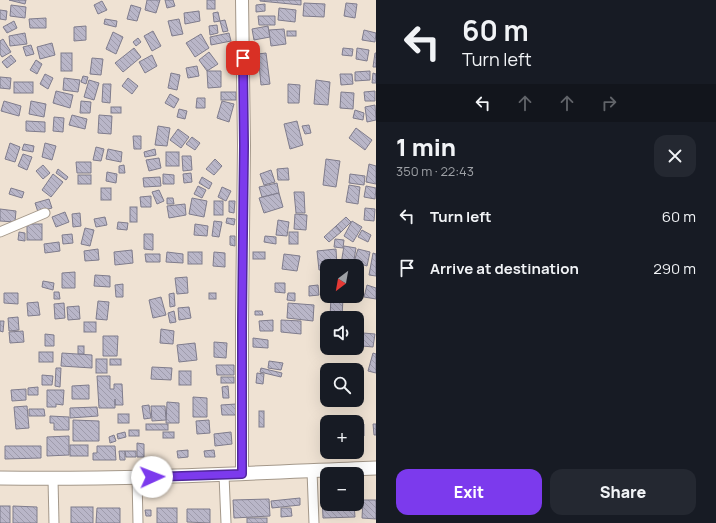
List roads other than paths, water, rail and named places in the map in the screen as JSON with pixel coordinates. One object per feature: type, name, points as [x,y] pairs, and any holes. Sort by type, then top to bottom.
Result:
[{"type":"main road","points":[[0,478],[53,479],[224,475],[376,468]]},
{"type":"street","points":[[242,0],[244,146],[242,474]]},
{"type":"street","points":[[0,232],[45,212]]},
{"type":"street","points":[[312,471],[314,523]]},
{"type":"street","points":[[224,475],[226,523]]},
{"type":"street","points":[[137,477],[138,523]]},
{"type":"street","points":[[53,479],[54,523]]}]
